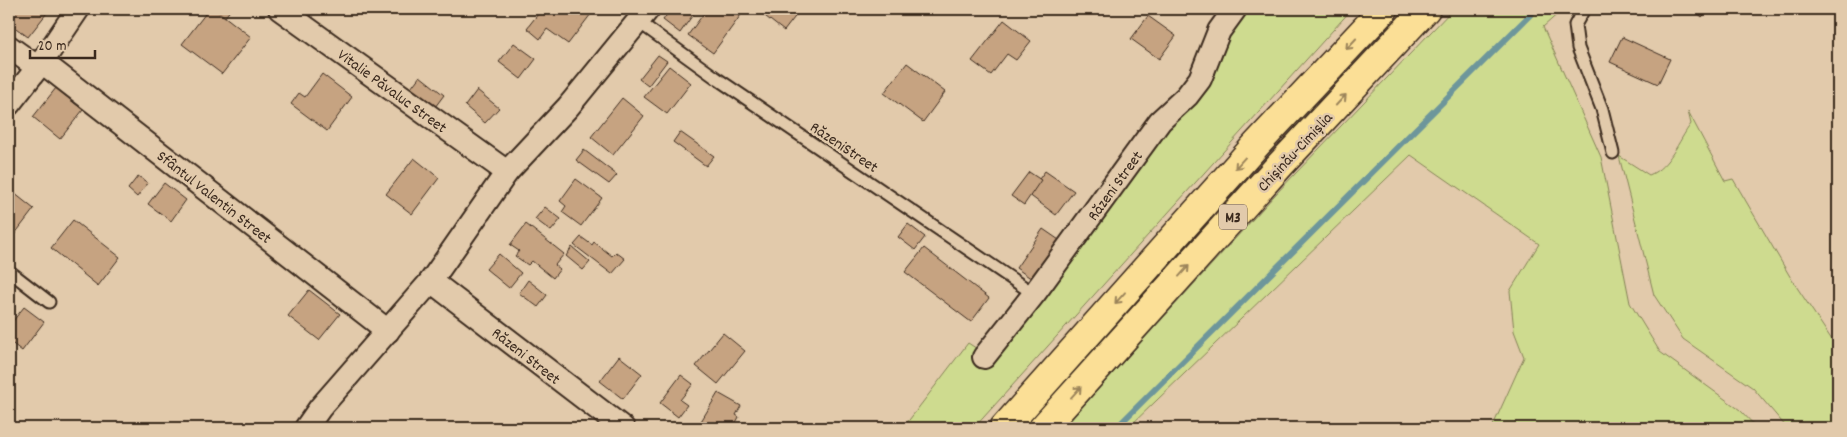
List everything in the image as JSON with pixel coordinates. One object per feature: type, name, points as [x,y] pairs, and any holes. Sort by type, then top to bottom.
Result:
[{"type":"highway","name":"Chișinău-Cimișlia","points":[[1004,428],[1258,144],[1384,9]]},
{"type":"highway","name":"Chișinău-Cimișlia","points":[[1043,428],[1287,158],[1426,9]]},
{"type":"street","points":[[9,104],[40,64],[78,9]]},
{"type":"street","name":"Vitalie Păvaluc Street","points":[[280,9],[507,172]]},
{"type":"street","name":"Răzeni Street","points":[[984,357],[1034,294],[1160,121],[1187,96],[1200,79],[1219,31],[1235,9]]},
{"type":"street","points":[[306,428],[320,408],[431,281],[507,172],[568,107],[643,15]]},
{"type":"street","name":"Sfântul Valentin Street","points":[[9,47],[40,64],[388,331]]},
{"type":"street","name":"Răzeni Street","points":[[431,281],[623,428]]},
{"type":"lane","points":[[1584,9],[1575,25],[1578,48],[1602,109],[1613,153]]},
{"type":"lane","name":"RăzeniStreet","points":[[643,15],[719,80],[1034,294]]},
{"type":"lane","points":[[9,271],[49,302]]},
{"type":"green space","points":[[1244,9],[1352,9],[974,428],[903,428],[968,343],[993,359]]},
{"type":"green space","points":[[1453,9],[1560,9],[1561,11],[1543,27],[1601,157],[1630,303],[1660,352],[1740,410],[1757,428],[1492,428],[1524,357],[1514,331],[1510,291],[1539,244],[1411,155],[1128,428],[1063,428],[1273,197]]},
{"type":"green space","points":[[1688,111],[1725,181],[1733,179],[1792,280],[1838,349],[1838,428],[1787,428],[1753,388],[1683,339],[1654,295],[1619,156],[1649,175],[1656,171],[1668,160],[1691,124]]},
{"type":"building","points":[[9,9],[50,9],[28,37],[9,23]]},
{"type":"building","points":[[209,9],[215,9],[251,37],[222,74],[182,44]]},
{"type":"building","points":[[215,9],[231,9],[225,17]]},
{"type":"building","points":[[542,9],[584,9],[591,14],[568,44],[547,29],[540,39],[527,28]]},
{"type":"building","points":[[671,9],[697,9],[680,33],[663,20]]},
{"type":"building","points":[[707,9],[738,9],[743,12],[713,53],[688,35]]},
{"type":"building","points":[[764,9],[801,9],[784,31],[761,13]]},
{"type":"building","points":[[1693,9],[1710,9],[1702,17]]},
{"type":"building","points":[[1148,16],[1176,36],[1159,59],[1131,39]]},
{"type":"building","points":[[1004,20],[1031,41],[1016,60],[1007,54],[991,75],[972,61]]},
{"type":"building","points":[[1622,37],[1670,59],[1658,84],[1610,62]]},
{"type":"building","points":[[514,43],[536,59],[521,79],[499,62]]},
{"type":"building","points":[[658,55],[667,61],[648,86],[639,79]]},
{"type":"building","points":[[907,63],[945,92],[923,122],[884,93]]},
{"type":"building","points":[[669,66],[691,83],[667,114],[644,97]]},
{"type":"building","points":[[322,74],[352,97],[327,131],[291,104],[299,93],[305,97]]},
{"type":"building","points":[[420,76],[444,95],[435,107],[411,88]]},
{"type":"building","points":[[56,88],[83,110],[60,139],[33,117]]},
{"type":"building","points":[[477,90],[499,108],[485,123],[465,106]]},
{"type":"building","points":[[622,98],[644,116],[613,155],[591,137]]},
{"type":"building","points":[[680,132],[714,156],[706,166],[673,142]]},
{"type":"building","points":[[584,150],[617,175],[609,184],[576,160]]},
{"type":"building","points":[[414,158],[439,178],[412,214],[386,194]]},
{"type":"building","points":[[1045,171],[1074,191],[1056,215],[1028,194]]},
{"type":"building","points":[[1029,172],[1041,180],[1024,205],[1011,196]]},
{"type":"building","points":[[138,176],[148,183],[137,197],[128,189]]},
{"type":"building","points":[[576,179],[602,198],[581,226],[562,212],[566,206],[560,201]]},
{"type":"building","points":[[164,183],[186,200],[171,221],[148,204]]},
{"type":"building","points":[[9,189],[34,209],[11,239],[9,237]]},
{"type":"building","points":[[545,207],[561,219],[551,231],[535,219]]},
{"type":"building","points":[[73,220],[120,257],[98,286],[51,248]]},
{"type":"building","points":[[526,224],[564,254],[555,265],[560,269],[553,278],[532,261],[528,265],[515,256],[519,251],[510,245]]},
{"type":"building","points":[[908,224],[925,237],[915,250],[898,237]]},
{"type":"building","points":[[1043,229],[1062,242],[1035,281],[1016,268]]},
{"type":"building","points":[[581,237],[592,245],[594,242],[612,256],[616,252],[625,259],[612,274],[574,245]]},
{"type":"building","points":[[572,247],[590,262],[583,270],[566,256]]},
{"type":"building","points":[[924,248],[989,298],[971,322],[905,272]]},
{"type":"building","points":[[499,254],[521,273],[509,288],[486,269]]},
{"type":"building","points":[[528,280],[547,295],[538,307],[519,293]]},
{"type":"building","points":[[309,290],[340,314],[319,340],[288,316]]},
{"type":"building","points":[[24,307],[44,322],[22,351],[9,341],[9,326]]},
{"type":"building","points":[[723,333],[745,351],[718,384],[696,366]]},
{"type":"building","points":[[619,356],[642,374],[623,399],[600,381]]},
{"type":"building","points":[[681,375],[693,384],[680,400],[687,405],[678,417],[660,403]]},
{"type":"building","points":[[718,393],[741,406],[736,415],[739,417],[733,428],[710,428],[700,423]]},
{"type":"waterway","points":[[1116,428],[1536,9]]}]
